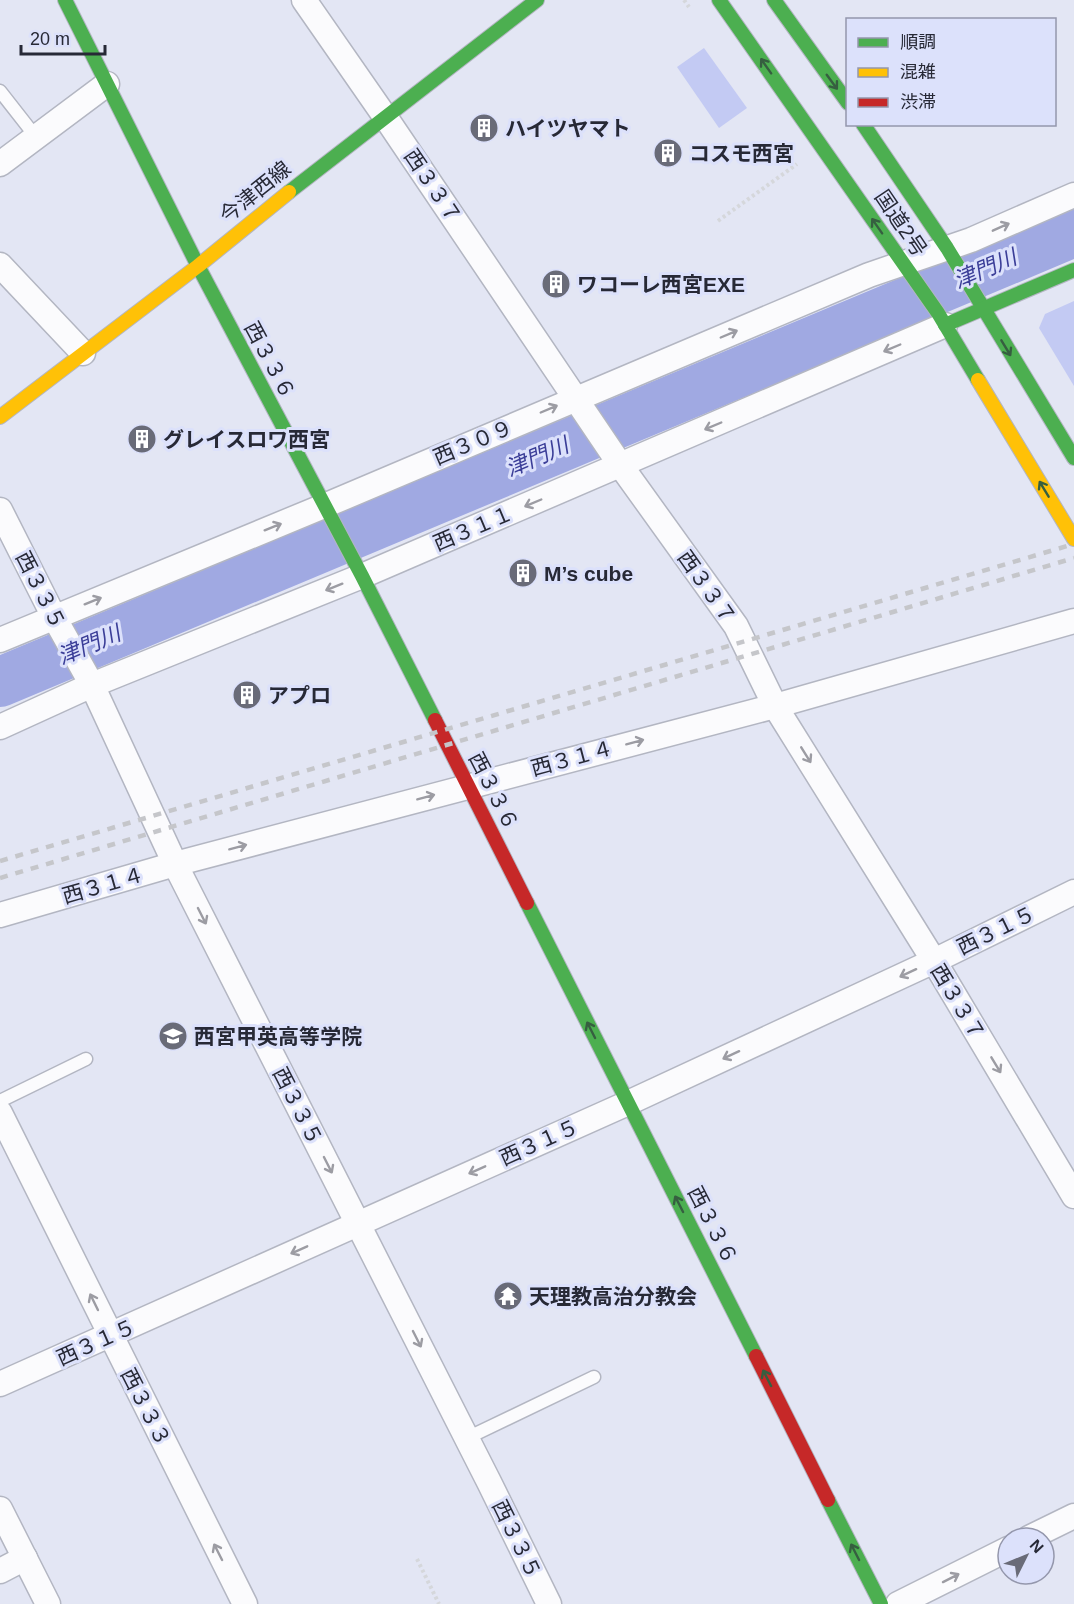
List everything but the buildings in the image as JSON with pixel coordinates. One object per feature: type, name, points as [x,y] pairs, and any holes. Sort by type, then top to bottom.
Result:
[{"type":"main road","name":"西３３６","points":[[65,0],[198,266],[362,576],[881,1604]]},
{"type":"main road","name":"今津西線","points":[[0,417],[198,266],[301,182],[537,0]]},
{"type":"main road","name":"国道2号","points":[[719,0],[941,319],[1074,539]]},
{"type":"main road","points":[[774,0],[846,100]]},
{"type":"main road","name":"国道2号","points":[[864,126],[949,252],[1074,458]]},
{"type":"main road","points":[[941,319],[979,303],[1074,270]]},
{"type":"street","name":"西３３７","points":[[304,0],[616,458],[736,626],[775,706],[934,961],[1074,1196]]},
{"type":"street","points":[[0,164],[107,84]]},
{"type":"street","name":"西３０９","points":[[0,640],[324,506],[581,406],[869,275],[907,269],[1074,195]]},
{"type":"street","points":[[0,266],[83,353]]},
{"type":"street","name":"西３１１","points":[[0,728],[92,685],[362,576],[616,458],[941,319]]},
{"type":"street","name":"西３３５","points":[[0,510],[54,617],[92,685],[175,864],[549,1604]]},
{"type":"street","name":"西３１４","points":[[0,915],[175,864],[775,706],[1074,621]]},
{"type":"street","name":"西３１５","points":[[0,1384],[628,1103],[934,961],[1074,892]]},
{"type":"street","name":"西３３３","points":[[0,1114],[245,1604]]},
{"type":"street","points":[[0,1509],[48,1604]]},
{"type":"street","points":[[1054,1526],[1074,1516]]},
{"type":"street","points":[[898,1604],[996,1555]]},
{"type":"street","points":[[0,1571],[25,1558]]},
{"type":"lane","points":[[0,91],[36,137]]},
{"type":"lane","points":[[0,1101],[86,1059]]},
{"type":"lane","points":[[467,1438],[594,1377]]},
{"type":"path","points":[[718,221],[797,164]]},
{"type":"path","points":[[417,1559],[439,1604]]},
{"type":"shaded area","points":[[704,48],[747,108],[719,128],[677,67]]},
{"type":"shaded area","points":[[1074,301],[1074,386],[1039,328],[1045,314]]},
{"type":"waterway","name":"津門川","points":[[0,682],[1074,232]]},
{"type":"railway","points":[[0,861],[1074,544]]},
{"type":"railway","points":[[0,878],[1074,558]]},
{"type":"traffic: fast","points":[[65,0],[198,266],[362,576],[435,720]]},
{"type":"traffic: fast","points":[[289,192],[537,0]]},
{"type":"traffic: fast","points":[[719,0],[938,313],[978,380]]},
{"type":"traffic: fast","points":[[774,0],[846,100]]},
{"type":"traffic: fast","points":[[864,126],[947,248],[1074,458]]},
{"type":"traffic: fast","points":[[945,325],[1074,270]]},
{"type":"traffic: fast","points":[[527,903],[756,1356]]},
{"type":"traffic: fast","points":[[828,1500],[881,1604]]},
{"type":"traffic: slow","points":[[0,417],[198,266],[289,192]]},
{"type":"traffic: slow","points":[[978,380],[1074,539]]},
{"type":"traffic: jam","points":[[435,720],[527,903]]},
{"type":"traffic: jam","points":[[756,1356],[828,1500]]},
{"type":"place","name":"ハイツヤマト","points":[[484,128]]},
{"type":"place","name":"コスモ西宮","points":[[668,153]]},
{"type":"place","name":"ワコーレ西宮EXE","points":[[556,284]]},
{"type":"place","name":"グレイスロワ西宮","points":[[142,439]]},
{"type":"place","name":"M’s cube","points":[[523,573]]},
{"type":"place","name":"アプロ","points":[[247,695]]},
{"type":"place","name":"西宮甲英高等学院","points":[[173,1036]]},
{"type":"place","name":"天理教高治分教会","points":[[508,1296]]}]
